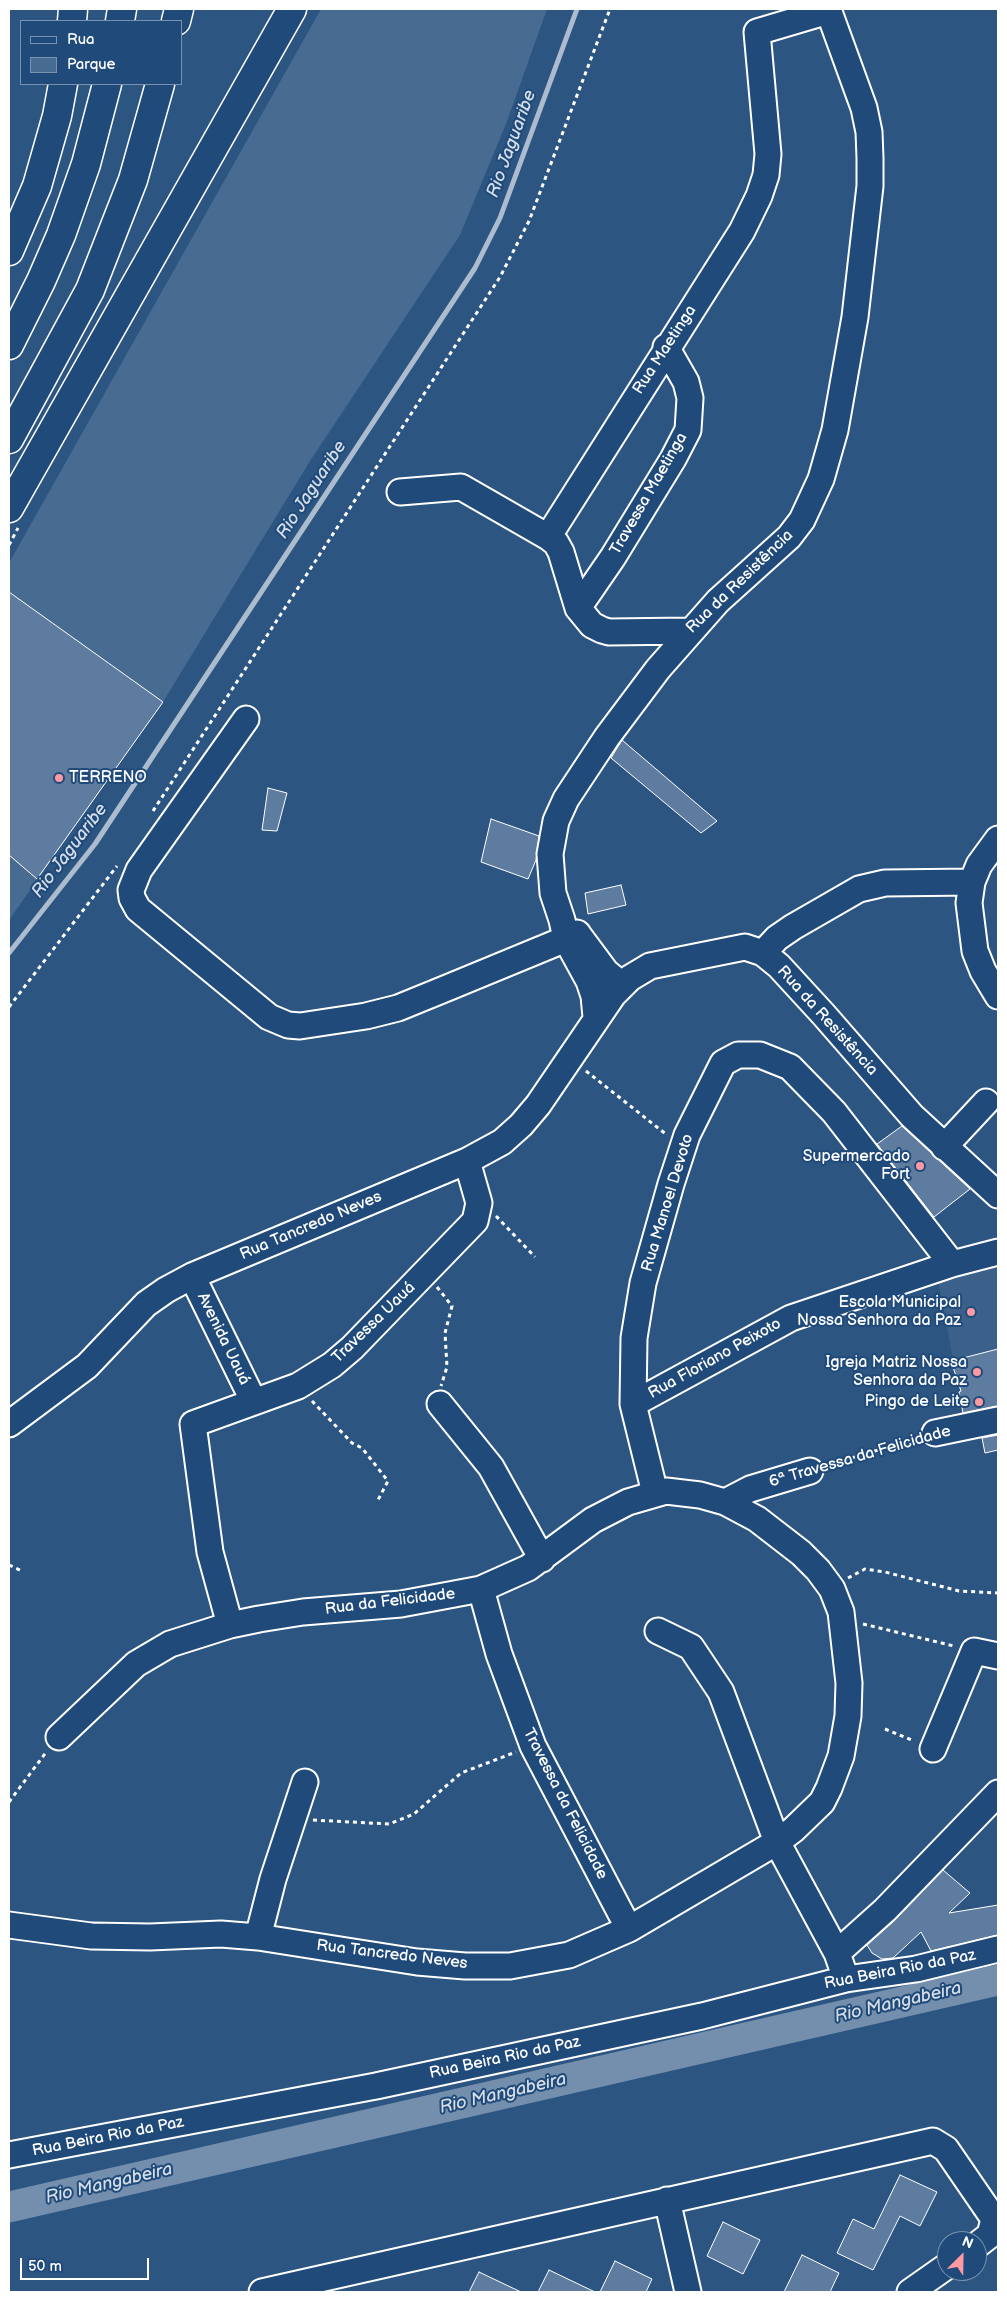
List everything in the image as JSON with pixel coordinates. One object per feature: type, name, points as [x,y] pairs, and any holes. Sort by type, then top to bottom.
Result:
[{"type":"main road","points":[[9,508],[292,9]]},
{"type":"main road","points":[[9,251],[37,186],[57,116],[63,85]]},
{"type":"main road","points":[[12,337],[61,235],[86,164],[107,85]]},
{"type":"main road","points":[[9,439],[94,281],[133,180],[160,85]]},
{"type":"street","name":"Rua Maetinga","points":[[548,537],[754,210],[766,175],[768,154],[767,124],[757,32],[828,10]]},
{"type":"street","name":"Rua da Resistência","points":[[596,1017],[594,996],[589,981],[553,893],[550,868],[552,840],[560,810],[607,737],[689,631],[718,601],[789,537],[802,520],[821,479],[834,430],[855,317],[869,194],[870,158],[869,132],[864,108],[828,10]]},
{"type":"street","name":"Travessa Maetinga","points":[[578,608],[613,557],[673,459],[688,430],[690,398],[686,382],[666,347]]},
{"type":"street","points":[[400,492],[461,487],[548,537],[556,543],[564,560],[578,608],[592,625],[609,632],[689,631]]},
{"type":"street","points":[[246,719],[139,870],[131,890],[132,898],[138,909],[269,1017],[288,1025],[300,1026],[366,1016],[398,1008],[569,931]]},
{"type":"street","points":[[998,839],[990,848],[972,882],[969,903],[975,951],[983,970],[998,996]]},
{"type":"street","points":[[763,953],[777,938],[793,927],[859,889],[886,883],[972,882]]},
{"type":"street","name":"Rua da Resistência","points":[[569,931],[606,972],[622,985]]},
{"type":"street","name":"Rua da Resistência","points":[[596,1017],[622,985],[650,966],[745,947],[763,953],[779,966],[824,1015],[912,1116],[998,1195]]},
{"type":"street","name":"Rua Tancredo Neves","points":[[9,1424],[87,1366],[146,1304],[192,1276],[467,1161],[502,1142],[538,1105],[596,1017]]},
{"type":"street","name":"Rua Manoel Devoto","points":[[655,1493],[633,1404],[634,1338],[644,1283],[683,1147],[723,1063],[738,1055],[760,1055],[790,1066],[834,1112],[952,1264]]},
{"type":"street","points":[[944,1146],[986,1102]]},
{"type":"street","points":[[467,1161],[479,1204]]},
{"type":"street","name":"Travessa Uauá","points":[[230,1624],[210,1552],[193,1424],[298,1386],[324,1370],[352,1348],[475,1221],[479,1204]]},
{"type":"street","name":"Rua Floriano Peixoto","points":[[633,1404],[791,1318],[952,1264],[998,1252]]},
{"type":"street","name":"Avenida Uauá","points":[[192,1276],[254,1402]]},
{"type":"street","points":[[440,1404],[491,1467],[542,1559]]},
{"type":"street","name":"6ª Travessa da Felicidade","points":[[935,1434],[998,1420]]},
{"type":"street","name":"6ª Travessa da Felicidade","points":[[724,1502],[750,1489],[810,1471]]},
{"type":"street","name":"Rua da Felicidade","points":[[59,1737],[123,1676],[155,1651],[180,1640],[230,1624],[303,1612],[401,1604],[481,1589],[509,1578],[542,1559],[593,1520],[628,1502],[655,1493],[677,1492],[724,1502],[757,1519],[801,1553],[827,1581],[836,1599],[842,1624],[850,1684],[848,1716],[841,1756],[822,1802],[776,1842]]},
{"type":"street","name":"Travessa da Felicidade","points":[[481,1589],[499,1654],[532,1746],[629,1929]]},
{"type":"street","points":[[658,1631],[691,1647],[721,1692],[776,1842],[838,1953],[846,1979]]},
{"type":"street","points":[[933,1749],[974,1651],[998,1656]]},
{"type":"street","points":[[258,1937],[273,1879],[305,1782]]},
{"type":"street","points":[[838,1953],[886,1910],[998,1793]]},
{"type":"street","name":"Rua Tancredo Neves","points":[[9,1925],[91,1936],[150,1937],[221,1934],[258,1937],[417,1962],[510,1966],[569,1955],[629,1929],[776,1842]]},
{"type":"street","name":"Rua Beira Rio da Paz","points":[[9,2156],[385,2084],[702,2016],[846,1979],[925,1967],[998,1949]]},
{"type":"street","points":[[262,2292],[289,2289],[667,2200],[933,2141],[946,2149],[994,2218],[990,2235],[987,2238]]},
{"type":"street","points":[[667,2200],[688,2292]]},
{"type":"street","points":[[910,2292],[937,2273]]},
{"type":"path","points":[[148,818],[500,277],[529,221],[610,9]]},
{"type":"path","points":[[9,1008],[121,860]]},
{"type":"path","points":[[570,1058],[683,1147]]},
{"type":"path","points":[[479,1204],[499,1219],[535,1257]]},
{"type":"path","points":[[425,1274],[452,1306],[445,1333],[447,1367],[442,1378],[440,1404]]},
{"type":"path","points":[[298,1386],[352,1443],[362,1448],[388,1481],[378,1500]]},
{"type":"path","name":"6ª Travessa da Felicidade","points":[[810,1471],[935,1434]]},
{"type":"path","points":[[9,1566],[22,1571]]},
{"type":"path","points":[[836,1599],[841,1583],[865,1569],[885,1572],[959,1591],[998,1593]]},
{"type":"path","points":[[842,1624],[853,1622],[974,1651]]},
{"type":"path","points":[[885,1729],[933,1749]]},
{"type":"path","points":[[9,1802],[32,1769],[59,1737]]},
{"type":"path","points":[[293,1818],[389,1824],[414,1814],[461,1773],[532,1746]]},
{"type":"shaded area","name":"Escola Municipal Nossa Senhora da Paz","points":[[998,1258],[998,1349],[953,1359],[937,1275]]},
{"type":"green space","points":[[321,9],[547,9],[506,124],[460,235],[310,461],[163,702],[9,920],[9,563]]},
{"type":"building","name":"TERRENO","points":[[9,592],[163,702],[37,879],[9,855]]},
{"type":"building","points":[[622,740],[717,821],[701,833],[611,758]]},
{"type":"building","points":[[268,788],[287,793],[277,831],[262,830]]},
{"type":"building","points":[[491,819],[539,836],[536,860],[528,879],[481,862]]},
{"type":"building","points":[[621,885],[626,905],[588,914],[585,893]]},
{"type":"building","name":"Supermercado Fort","points":[[902,1126],[970,1189],[934,1217],[877,1144]]},
{"type":"building","name":"Igreja Matriz Nossa Senhora da Paz","points":[[998,1349],[998,1406],[963,1413],[959,1392],[961,1391],[951,1361]]},
{"type":"building","points":[[998,1435],[998,1450],[985,1453],[982,1438]]},
{"type":"building","points":[[943,1870],[970,1893],[949,1913],[998,1905],[998,1935],[931,1951],[921,1932],[893,1958],[882,1959],[872,1953],[867,1945],[895,1920]]},
{"type":"building","points":[[900,2175],[937,2192],[920,2226],[900,2216],[873,2270],[837,2253],[853,2219],[874,2229]]},
{"type":"building","points":[[723,2222],[760,2240],[743,2274],[707,2256]]},
{"type":"building","points":[[802,2255],[839,2273],[830,2292],[784,2292]]},
{"type":"building","points":[[615,2261],[652,2279],[646,2292],[600,2292]]},
{"type":"building","points":[[549,2270],[595,2292],[538,2292]]},
{"type":"building","points":[[479,2272],[521,2292],[469,2292]]},
{"type":"waterway","name":"Rio Jaguaribe","points":[[9,953],[95,844],[475,268],[500,218],[577,9]]},
{"type":"waterway","name":"Rio Mangabeira","points":[[9,2207],[998,1980]]},
{"type":"place","name":"TERRENO","points":[[59,778]]},
{"type":"place","name":"Supermercado Fort","points":[[920,1166]]},
{"type":"place","name":"Escola Municipal Nossa Senhora da Paz","points":[[971,1312]]},
{"type":"place","name":"Igreja Matriz Nossa Senhora da Paz","points":[[977,1372]]},
{"type":"place","name":"Pingo de Leite","points":[[979,1402]]}]
